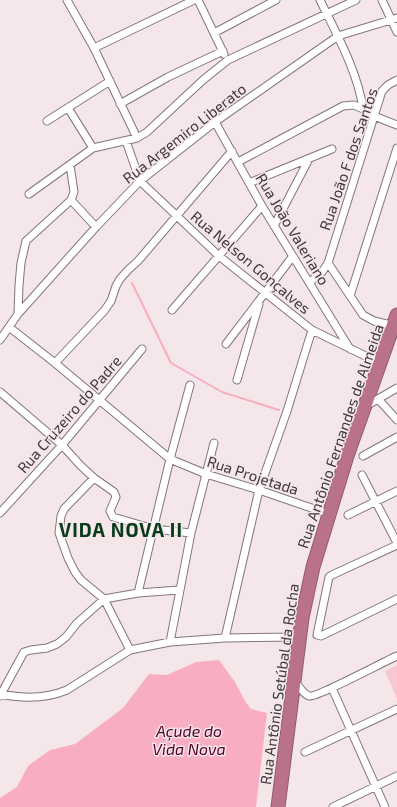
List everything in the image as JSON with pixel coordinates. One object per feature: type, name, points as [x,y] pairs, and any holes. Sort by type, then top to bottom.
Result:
[{"type":"highway","name":"Rua Antônio Fernandes de Almeida","points":[[313,566],[347,456],[396,322]]},
{"type":"highway","name":"Rua Antônio Setúbal da Rocha","points":[[278,807],[299,637],[313,566]]},
{"type":"street","points":[[94,48],[194,0]]},
{"type":"street","points":[[198,0],[228,60]]},
{"type":"street","points":[[214,33],[276,0]]},
{"type":"street","points":[[320,0],[338,36],[359,88],[363,109]]},
{"type":"street","points":[[29,194],[93,148],[137,138],[147,132],[228,60],[356,0]]},
{"type":"street","points":[[382,0],[394,19],[397,32]]},
{"type":"street","points":[[71,1],[137,138]]},
{"type":"street","name":"Rua Argemiro Liberato","points":[[0,340],[18,314],[96,227],[140,181],[215,122],[338,36],[394,19]]},
{"type":"street","points":[[120,104],[161,81],[223,51]]},
{"type":"street","name":"Rua João F dos Santos","points":[[310,282],[322,272],[328,263],[382,91],[388,85],[397,80]]},
{"type":"street","points":[[47,121],[110,81]]},
{"type":"street","points":[[238,162],[343,106],[354,104],[374,116],[397,125]]},
{"type":"street","points":[[68,108],[93,148]]},
{"type":"street","name":"Rua João Valeriano","points":[[215,122],[262,206],[350,349]]},
{"type":"street","name":"Rua Nelson Gonçalves","points":[[126,141],[140,181],[219,256],[312,330],[380,363]]},
{"type":"street","points":[[350,296],[397,148]]},
{"type":"street","points":[[249,183],[332,149]]},
{"type":"street","points":[[55,363],[104,311],[116,286],[124,274],[138,261],[177,217],[232,151]]},
{"type":"street","points":[[274,226],[309,159]]},
{"type":"street","points":[[18,314],[21,263],[26,241],[71,200],[74,192],[70,165]]},
{"type":"street","points":[[71,200],[96,227]]},
{"type":"street","points":[[172,310],[262,206]]},
{"type":"street","points":[[226,344],[293,256]]},
{"type":"street","name":"Rua João Valeriano","points":[[328,263],[363,315],[374,321],[396,322]]},
{"type":"street","points":[[237,380],[260,300]]},
{"type":"street","name":"Rua Projetada","points":[[9,327],[55,363],[170,459],[206,474],[329,514]]},
{"type":"street","points":[[225,638],[259,490],[312,330]]},
{"type":"street","name":"Rua Cruzeiro do Padre","points":[[0,513],[62,445],[142,349]]},
{"type":"street","points":[[138,593],[170,459],[190,385]]},
{"type":"street","points":[[366,406],[397,388]]},
{"type":"street","points":[[0,392],[62,445],[94,478],[114,492],[115,501],[110,511],[112,515],[154,529],[191,533]]},
{"type":"street","points":[[378,399],[397,420]]},
{"type":"street","points":[[363,456],[397,437]]},
{"type":"street","points":[[170,642],[191,533],[214,444]]},
{"type":"street","points":[[362,475],[397,544],[332,575],[328,580],[316,633],[318,636],[321,636],[397,599]]},
{"type":"street","points":[[94,478],[64,509],[61,516],[59,533],[74,572],[81,580],[104,599],[130,650]]},
{"type":"street","points":[[348,515],[397,491]]},
{"type":"street","points":[[179,590],[138,593],[104,599],[77,623],[66,638],[57,644],[47,648],[24,652],[1,695],[31,698],[56,695],[67,690],[130,650],[170,642],[225,638],[299,637]]},
{"type":"street","points":[[294,680],[309,696],[314,695],[332,688],[397,656]]},
{"type":"street","points":[[332,688],[385,807]]},
{"type":"street","points":[[305,752],[397,709]]},
{"type":"street","points":[[333,807],[397,776]]},
{"type":"shaded area","points":[[397,665],[397,699],[385,671]]},
{"type":"water","name":"Açude do Vida Nova","points":[[219,660],[235,682],[251,709],[267,713],[256,807],[0,807],[0,798],[17,787],[28,766],[50,750],[75,744],[123,708],[149,674],[167,675],[196,662]]},
{"type":"waterway","points":[[132,283],[171,363],[222,392],[279,410]]},
{"type":"district","name":"VIDA NOVA II","points":[[121,529]]}]
